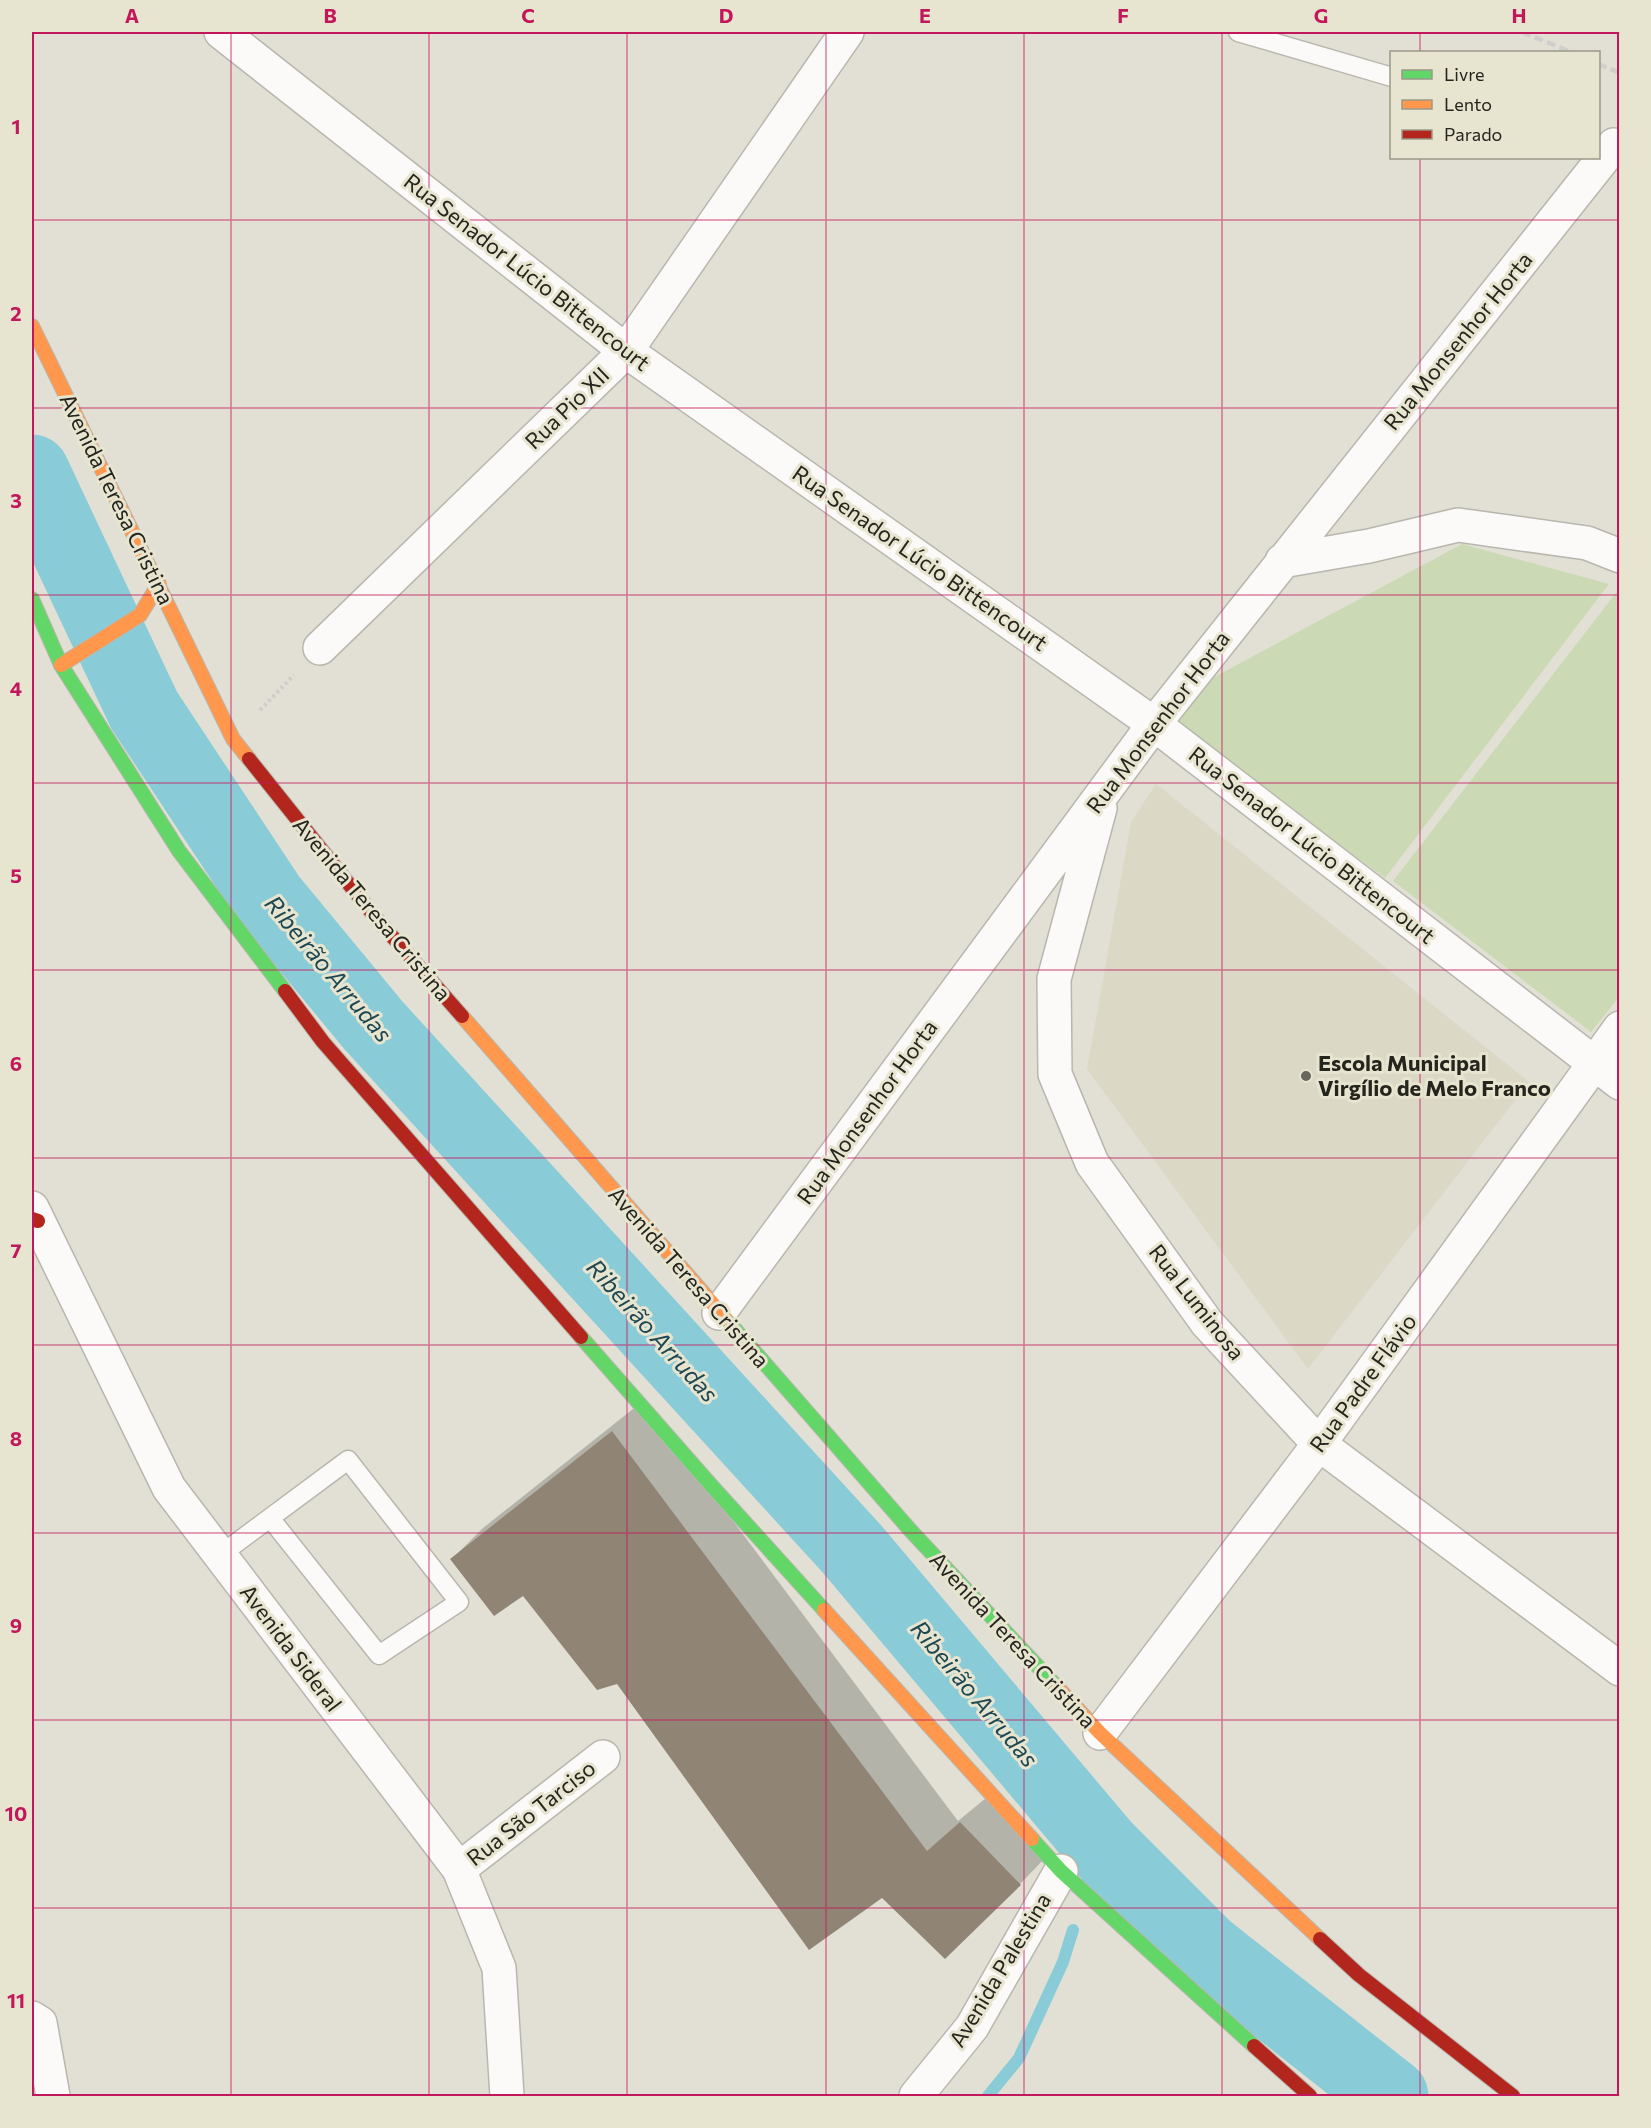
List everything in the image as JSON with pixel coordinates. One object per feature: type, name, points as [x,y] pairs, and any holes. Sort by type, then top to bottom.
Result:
[{"type":"main road","name":"Avenida Teresa Cristina","points":[[32,326],[159,584],[232,739],[376,918],[911,1531],[1100,1733],[1359,1975],[1513,2097]]},
{"type":"main road","points":[[62,665],[140,615],[159,584]]},
{"type":"main road","points":[[32,598],[62,665],[179,851],[322,1042],[710,1484],[1060,1871],[1310,2097]]},
{"type":"street","name":"Rua Senador Lúcio Bittencourt","points":[[221,32],[626,351],[1154,724],[1620,1083]]},
{"type":"street","name":"Rua Pio XII","points":[[320,648],[626,351],[847,32]]},
{"type":"street","name":"Rua Monsenhor Horta","points":[[1600,159],[1611,145]]},
{"type":"street","name":"Rua Monsenhor Horta","points":[[719,1313],[1154,724],[1600,159]]},
{"type":"street","points":[[1282,561],[1369,546],[1458,525],[1587,543],[1620,556]]},
{"type":"street","name":"Rua Luminosa","points":[[1106,789],[1054,979],[1055,1074],[1092,1163],[1207,1323],[1319,1444],[1620,1669]]},
{"type":"street","name":"Rua Padre Flávio","points":[[1100,1733],[1319,1444],[1593,1062],[1620,1028]]},
{"type":"street","name":"Avenida Sideral","points":[[34,1216],[169,1488],[459,1869],[499,1968],[507,2097]]},
{"type":"street","name":"Rua São Tarciso","points":[[459,1869],[603,1757]]},
{"type":"street","name":"Avenida Palestina","points":[[916,2097],[972,2027],[1060,1871]]},
{"type":"street","points":[[32,2018],[40,2023],[53,2097]]},
{"type":"lane","points":[[1238,32],[1390,76]]},
{"type":"lane","points":[[220,1555],[348,1460],[459,1602],[379,1655],[270,1518]]},
{"type":"path","points":[[232,739],[320,648]]},
{"type":"shaded area","name":"Escola Municipal Virgílio de Melo Franco","points":[[1156,784],[1529,1082],[1308,1369],[1087,1069],[1131,822]]},
{"type":"green space","points":[[1462,544],[1609,584],[1385,878],[1176,726],[1201,684]]},
{"type":"green space","points":[[1619,589],[1619,997],[1591,1032],[1393,881]]},
{"type":"building","points":[[612,1431],[927,1851],[960,1822],[1021,1885],[945,1959],[882,1898],[809,1950],[617,1684],[597,1690],[523,1596],[494,1616],[450,1559]]},
{"type":"waterway","name":"Ribeirão Arrudas","points":[[32,472],[144,710],[269,899],[374,1026],[852,1549],[1104,1848],[1206,1950],[1391,2096]]},
{"type":"waterway","points":[[1087,1882],[1091,1866],[1104,1848]]},
{"type":"waterway","points":[[988,2096],[1019,2058],[1063,1962],[1073,1930]]},
{"type":"railway","points":[[1522,32],[1569,51]]},
{"type":"railway","points":[[1600,65],[1620,73]]},
{"type":"traffic: fast","points":[[32,599],[61,665],[179,851],[285,991]]},
{"type":"traffic: fast","points":[[726,1319],[911,1531],[1057,1687]]},
{"type":"traffic: fast","points":[[581,1337],[824,1610]]},
{"type":"traffic: fast","points":[[1032,1839],[1061,1871],[1254,2046]]},
{"type":"traffic: slow","points":[[32,326],[233,739],[249,759]]},
{"type":"traffic: slow","points":[[61,665],[140,615],[159,584]]},
{"type":"traffic: slow","points":[[462,1016],[726,1319]]},
{"type":"traffic: slow","points":[[824,1610],[1032,1839]]},
{"type":"traffic: slow","points":[[1057,1687],[1100,1733],[1320,1939]]},
{"type":"traffic: jam","points":[[249,759],[376,918],[462,1016]]},
{"type":"traffic: jam","points":[[285,991],[323,1042],[581,1337]]},
{"type":"traffic: jam","points":[[32,1219],[38,1221]]},
{"type":"traffic: jam","points":[[1320,1939],[1359,1975],[1513,2096]]},
{"type":"traffic: jam","points":[[1254,2046],[1310,2096]]},
{"type":"place","name":"Escola Municipal Virgílio de Melo Franco","points":[[1306,1076]]}]
